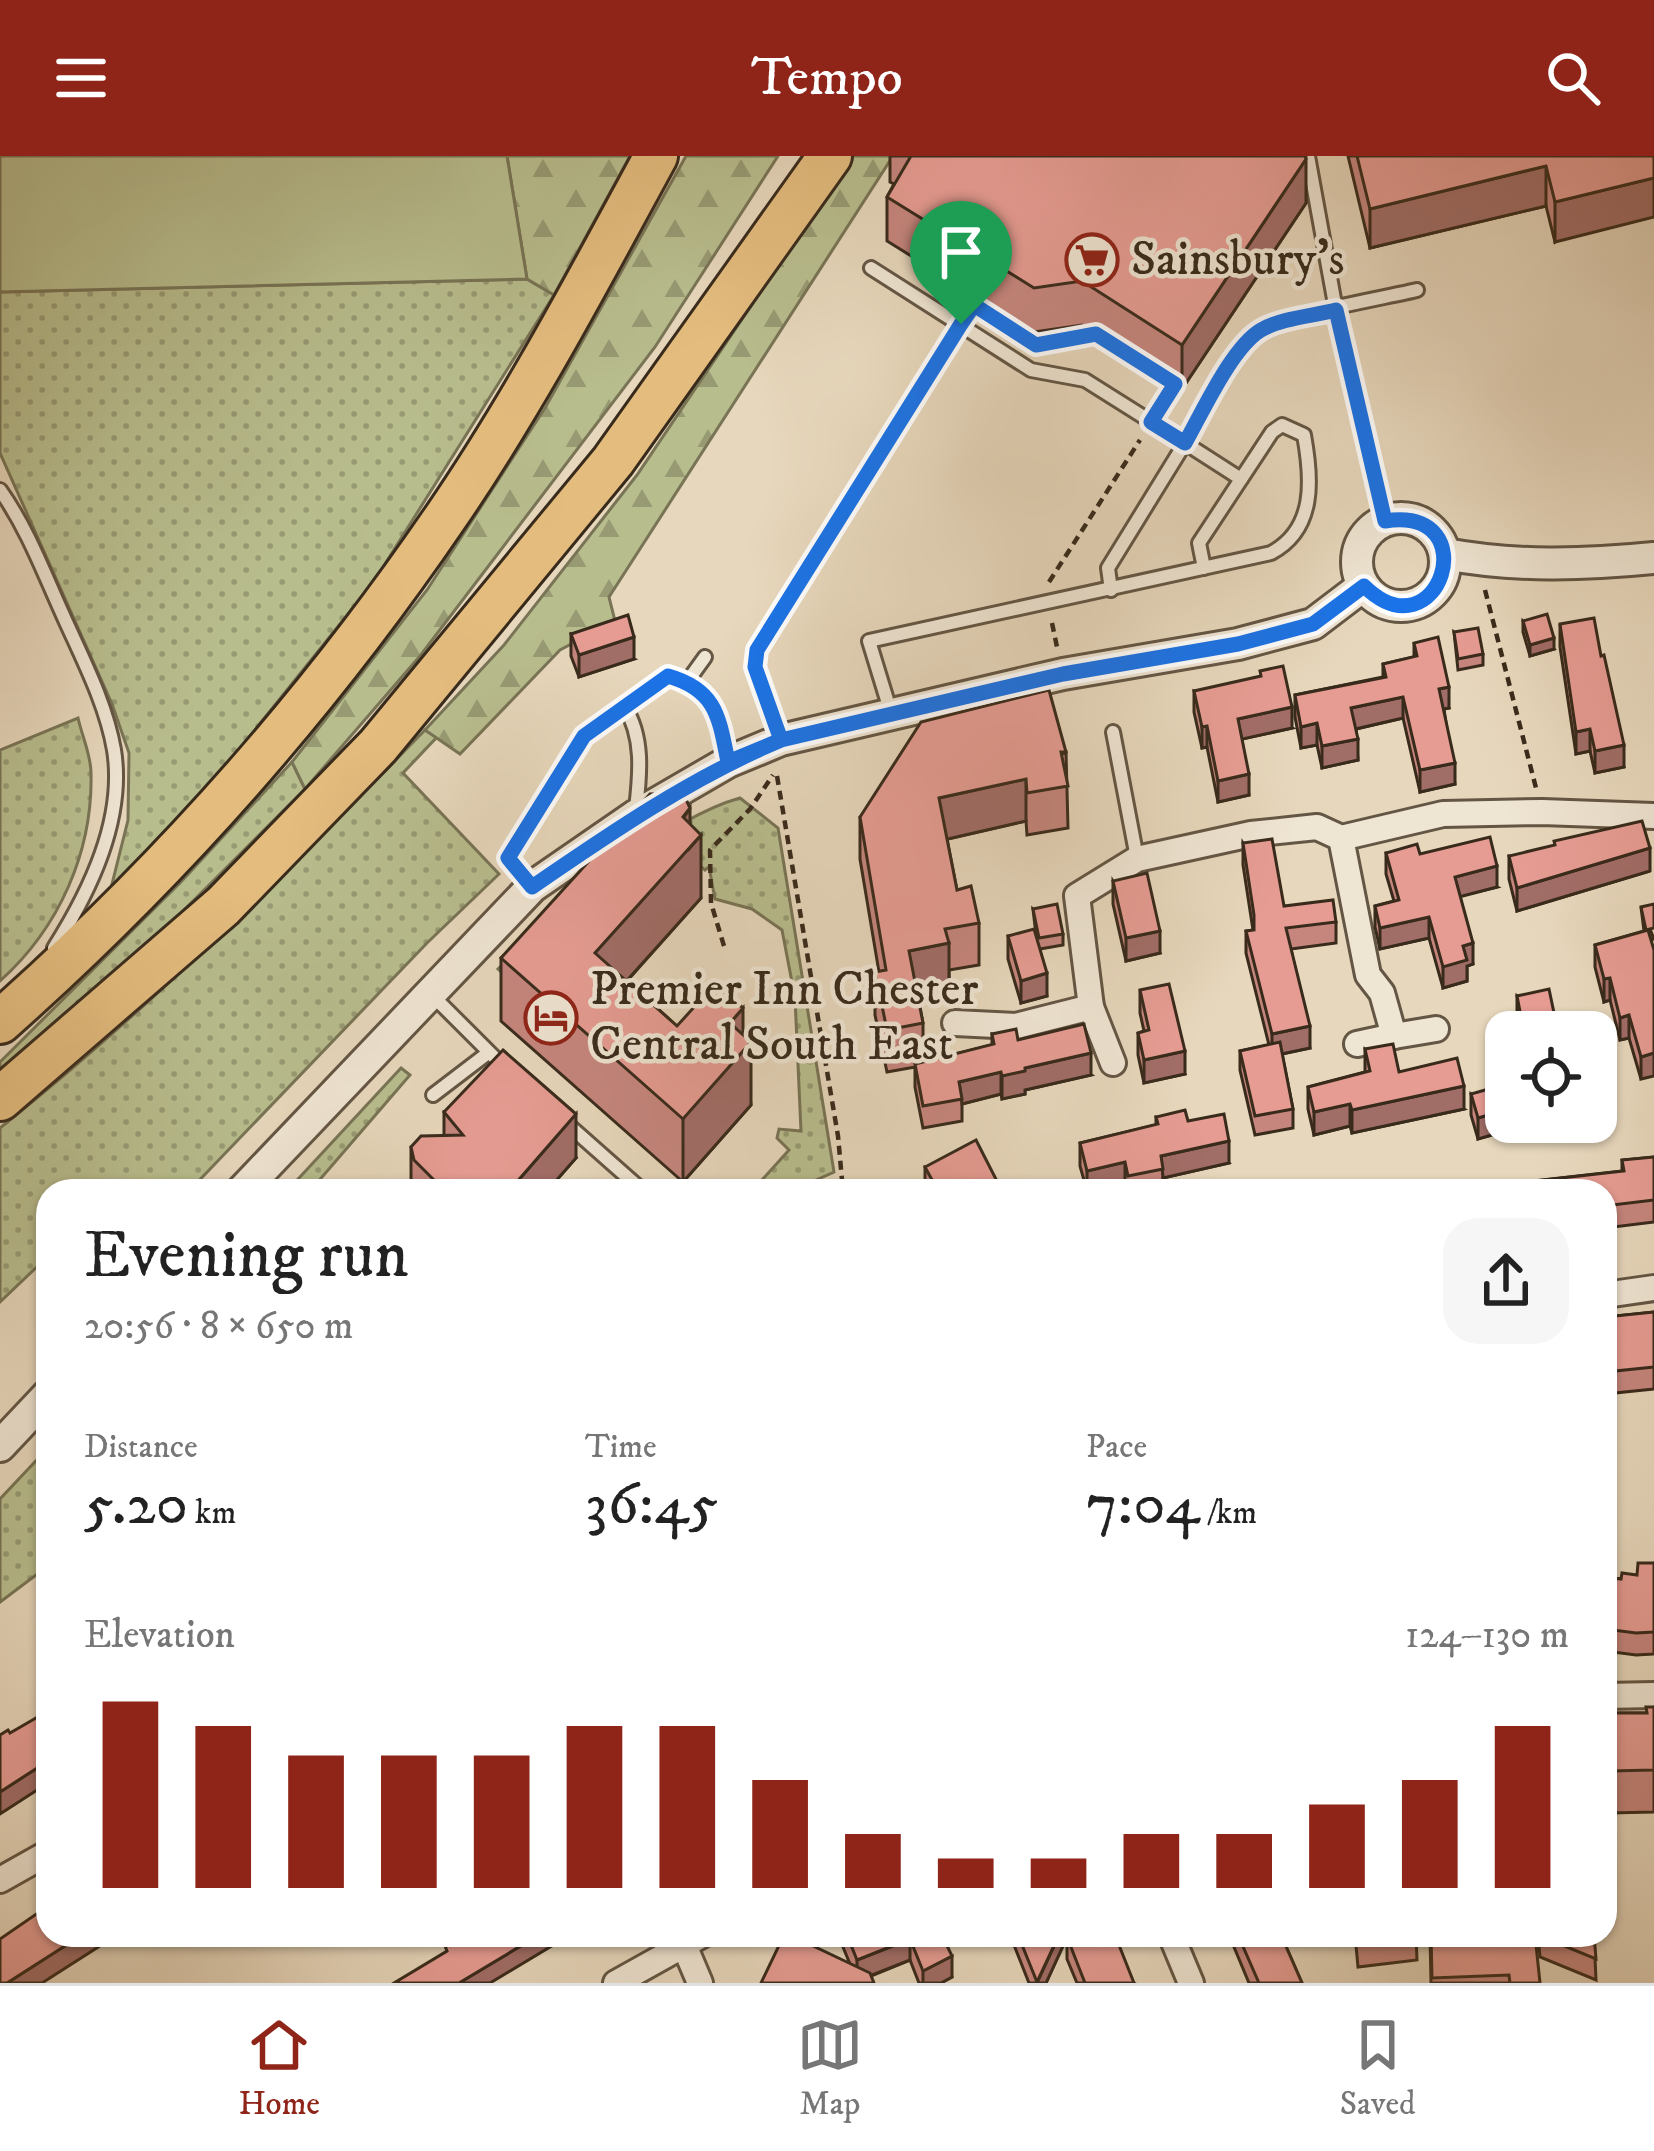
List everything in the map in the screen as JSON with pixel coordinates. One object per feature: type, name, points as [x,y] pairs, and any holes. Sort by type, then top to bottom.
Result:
[{"type":"highway","points":[[7,1016],[105,927],[197,832],[354,645],[446,517],[522,397],[656,156]]},
{"type":"highway","points":[[0,1099],[223,906],[378,746],[613,461],[830,156]]},
{"type":"street","points":[[1404,518],[1423,523],[1437,536],[1445,554],[1444,574],[1434,592],[1417,604],[1397,606],[1378,600],[1364,586],[1357,561],[1365,537],[1385,521],[1404,518]]},
{"type":"street","points":[[1445,554],[1480,561],[1571,566],[1654,558]]},
{"type":"street","points":[[253,1179],[532,887],[635,816],[728,762],[778,755],[891,714],[1063,674],[1238,644],[1313,624],[1364,586]]},
{"type":"street","points":[[1113,1063],[1091,1006],[1077,896],[1137,860],[1251,834],[1318,827],[1341,838],[1443,814],[1654,816]]},
{"type":"street","points":[[1341,838],[1368,975],[1382,993],[1394,1036]]},
{"type":"street","points":[[956,1023],[1016,1026],[1091,1006]]},
{"type":"street","points":[[1357,1044],[1436,1029]]},
{"type":"street","points":[[1617,1293],[1654,1288]]},
{"type":"street","points":[[0,1446],[36,1408]]},
{"type":"street","points":[[1617,1696],[1654,1695]]},
{"type":"street","points":[[0,1880],[36,1860]]},
{"type":"street","points":[[616,1983],[680,1947]]},
{"type":"street","points":[[694,1947],[700,1983]]},
{"type":"street","points":[[1176,1947],[1190,1983]]},
{"type":"lane","points":[[1308,156],[1336,310],[1385,521]]},
{"type":"lane","points":[[871,268],[1031,370],[1085,380],[1241,479]]},
{"type":"lane","points":[[1111,590],[1108,568],[1254,334],[1282,322],[1417,290]]},
{"type":"lane","points":[[891,714],[869,640],[1111,590],[1270,553],[1284,546],[1310,505],[1311,470],[1304,435],[1282,425],[1272,432],[1199,543],[1204,568]]},
{"type":"lane","points":[[0,490],[19,517],[93,681],[114,749],[115,801],[84,900],[7,1016]]},
{"type":"lane","points":[[687,682],[705,657]]},
{"type":"lane","points":[[532,887],[508,858],[584,736],[668,676],[687,682],[718,711],[728,762]]},
{"type":"lane","points":[[624,706],[634,722],[638,754],[635,816]]},
{"type":"lane","points":[[1113,733],[1137,860]]},
{"type":"lane","points":[[430,993],[523,1084]]},
{"type":"lane","points":[[433,1095],[488,1053]]},
{"type":"lane","points":[[557,1114],[630,1179]]},
{"type":"path","points":[[842,1179],[778,755],[755,667],[757,650],[974,305],[1036,345],[1096,334],[1175,384],[1049,583],[1048,603],[1063,674]]},
{"type":"path","points":[[1480,561],[1542,812]]},
{"type":"path","points":[[755,780],[778,755]]},
{"type":"path","points":[[724,946],[711,903],[710,850],[750,809],[778,755]]},
{"type":"green space","points":[[0,156],[507,156],[527,279],[0,292]]},
{"type":"green space","points":[[507,156],[630,156],[554,295],[527,279]]},
{"type":"green space","points":[[686,156],[778,156],[655,347],[420,656],[305,789],[292,762],[427,590],[545,408]]},
{"type":"green space","points":[[852,156],[893,156],[609,597],[615,621],[560,650],[460,754],[425,730],[504,645],[637,475]]},
{"type":"green space","points":[[527,279],[554,295],[373,583],[172,833],[110,892],[128,820],[129,753],[112,704],[0,453],[0,292]]},
{"type":"green space","points":[[78,718],[91,773],[79,860],[55,913],[0,981],[0,750]]},
{"type":"green space","points":[[425,730],[437,737],[403,773],[499,874],[201,1179],[36,1179],[36,1268],[0,1302],[0,1128],[111,1034],[323,834]]},
{"type":"green space","points":[[292,762],[305,789],[116,978],[0,1071],[0,1062],[180,883]]},
{"type":"green space","points":[[740,798],[778,828],[834,1172],[818,1179],[763,1179],[789,1150],[777,1138],[779,1129],[801,1131],[795,998],[782,930],[752,909],[715,899],[709,867],[705,870],[676,846],[525,994],[498,969],[612,870],[711,809]]},
{"type":"green space","points":[[401,1068],[410,1075],[320,1179],[298,1179]]},
{"type":"green space","points":[[36,1461],[36,1575],[0,1602],[0,1499]]},
{"type":"building","name":"Sainsbury's","points":[[911,156],[1306,159],[1182,345],[1082,281],[1034,288],[887,197]]},
{"type":"building","points":[[1357,156],[1654,156],[1654,178],[1555,202],[1546,166],[1370,209]]},
{"type":"building","points":[[1547,614],[1554,638],[1530,645],[1523,621]]},
{"type":"building","points":[[628,615],[634,637],[579,655],[571,634]]},
{"type":"building","points":[[1594,618],[1624,745],[1595,751],[1590,729],[1576,732],[1560,624]]},
{"type":"building","points":[[1478,628],[1483,654],[1458,659],[1454,632]]},
{"type":"building","points":[[1438,637],[1449,687],[1439,689],[1455,763],[1420,770],[1403,697],[1351,708],[1358,739],[1322,746],[1317,723],[1301,727],[1295,695],[1386,677],[1383,664],[1417,656],[1414,643]]},
{"type":"building","points":[[1283,666],[1292,707],[1238,719],[1249,774],[1218,781],[1194,691],[1261,676],[1260,671]]},
{"type":"building","points":[[1049,690],[1066,752],[1061,752],[1068,786],[1027,793],[1026,779],[939,798],[957,890],[971,886],[979,923],[945,929],[949,943],[909,951],[923,1023],[887,1030],[875,972],[886,970],[860,817],[921,722]]},
{"type":"building","points":[[683,793],[690,808],[683,817],[701,835],[595,953],[677,1026],[715,984],[743,1008],[730,1023],[751,1042],[683,1119],[501,958],[650,794]]},
{"type":"building","points":[[1642,821],[1650,848],[1517,888],[1509,856]]},
{"type":"building","points":[[1490,837],[1497,866],[1455,877],[1473,943],[1463,946],[1467,960],[1443,967],[1429,917],[1380,928],[1375,906],[1399,900],[1386,853],[1417,844],[1420,854]]},
{"type":"building","points":[[1272,839],[1284,906],[1333,900],[1336,922],[1286,928],[1310,1026],[1272,1034],[1246,931],[1254,930],[1254,915],[1243,843]]},
{"type":"building","points":[[1147,873],[1160,931],[1126,938],[1113,881]]},
{"type":"building","points":[[1057,904],[1063,934],[1039,938],[1033,909]]},
{"type":"building","points":[[1654,904],[1654,928],[1646,930],[1641,907]]},
{"type":"building","points":[[1034,929],[1047,973],[1021,981],[1008,936]]},
{"type":"building","points":[[1648,930],[1654,950],[1654,1053],[1641,1057],[1629,1015],[1620,1018],[1595,945]]},
{"type":"building","points":[[1169,984],[1185,1051],[1144,1060],[1138,1033],[1149,1030],[1140,990]]},
{"type":"building","points":[[1549,989],[1554,1011],[1520,1011],[1517,996]]},
{"type":"building","points":[[1084,1024],[1091,1053],[959,1082],[962,1099],[923,1106],[915,1064],[994,1044],[992,1034],[1016,1029],[1018,1040]]},
{"type":"building","points":[[1280,1042],[1293,1109],[1255,1116],[1240,1051]]},
{"type":"building","points":[[1393,1044],[1399,1072],[1457,1058],[1464,1086],[1352,1110],[1350,1104],[1314,1112],[1308,1087],[1370,1071],[1365,1049]]},
{"type":"building","points":[[503,1050],[576,1114],[519,1179],[433,1179],[414,1160],[411,1147],[421,1136],[463,1135],[444,1112]]},
{"type":"building","points":[[1485,1090],[1485,1116],[1478,1118],[1471,1094]]},
{"type":"building","points":[[1185,1110],[1188,1121],[1224,1114],[1229,1141],[1161,1156],[1163,1169],[1128,1176],[1125,1162],[1087,1171],[1080,1143],[1158,1124],[1156,1117]]},
{"type":"building","points":[[976,1140],[996,1179],[932,1179],[925,1167]]},
{"type":"building","points":[[1654,1157],[1654,1200],[1617,1204],[1617,1179],[1552,1179],[1624,1171],[1622,1160]]},
{"type":"building","points":[[1654,1312],[1654,1367],[1617,1371],[1617,1316]]},
{"type":"building","points":[[1638,1563],[1654,1563],[1654,1632],[1617,1631],[1617,1578],[1622,1573],[1637,1575]]},
{"type":"building","points":[[1646,1707],[1654,1707],[1654,1770],[1617,1771],[1617,1713],[1647,1713]]},
{"type":"building","points":[[36,1718],[36,1769],[0,1792],[0,1735]]},
{"type":"building","points":[[36,1914],[36,1947],[63,1947],[0,1983],[0,1939]]},
{"type":"building","points":[[445,1947],[519,1947],[459,1983],[394,1983],[447,1951]]},
{"type":"building","points":[[778,1947],[815,1947],[870,1973],[874,1983],[761,1983]]},
{"type":"building","points":[[852,1947],[890,1947],[857,1960]]},
{"type":"building","points":[[913,1947],[948,1947],[952,1956],[923,1971]]},
{"type":"building","points":[[1023,1947],[1053,1947],[1037,1982]]},
{"type":"building","points":[[1071,1947],[1120,1947],[1134,1983],[1085,1983]]},
{"type":"building","points":[[1243,1947],[1286,1947],[1302,1983],[1259,1983]]},
{"type":"building","points":[[1431,1947],[1536,1947],[1540,1983],[1510,1983],[1509,1975],[1432,1978]]},
{"type":"building","points":[[1567,1947],[1595,1947],[1596,1959]]},
{"type":"place","name":"Sainsbury's","points":[[1092,260]]},
{"type":"place","name":"Premier Inn Chester Central South East","points":[[551,1018]]},
{"type":"route","points":[[961,324],[757,650],[755,667],[781,740],[728,762],[635,816],[532,887],[508,858],[584,736],[668,676],[687,682],[718,711],[728,762],[781,740],[1063,674],[1238,644],[1313,624],[1364,586],[1378,600],[1397,606],[1417,604],[1434,592],[1444,574],[1445,554],[1437,536],[1423,523],[1404,518],[1385,521],[1336,310],[1282,322],[1254,334],[1185,443],[1151,422],[1175,384],[1096,334],[1036,345],[974,305],[961,324]]}]
